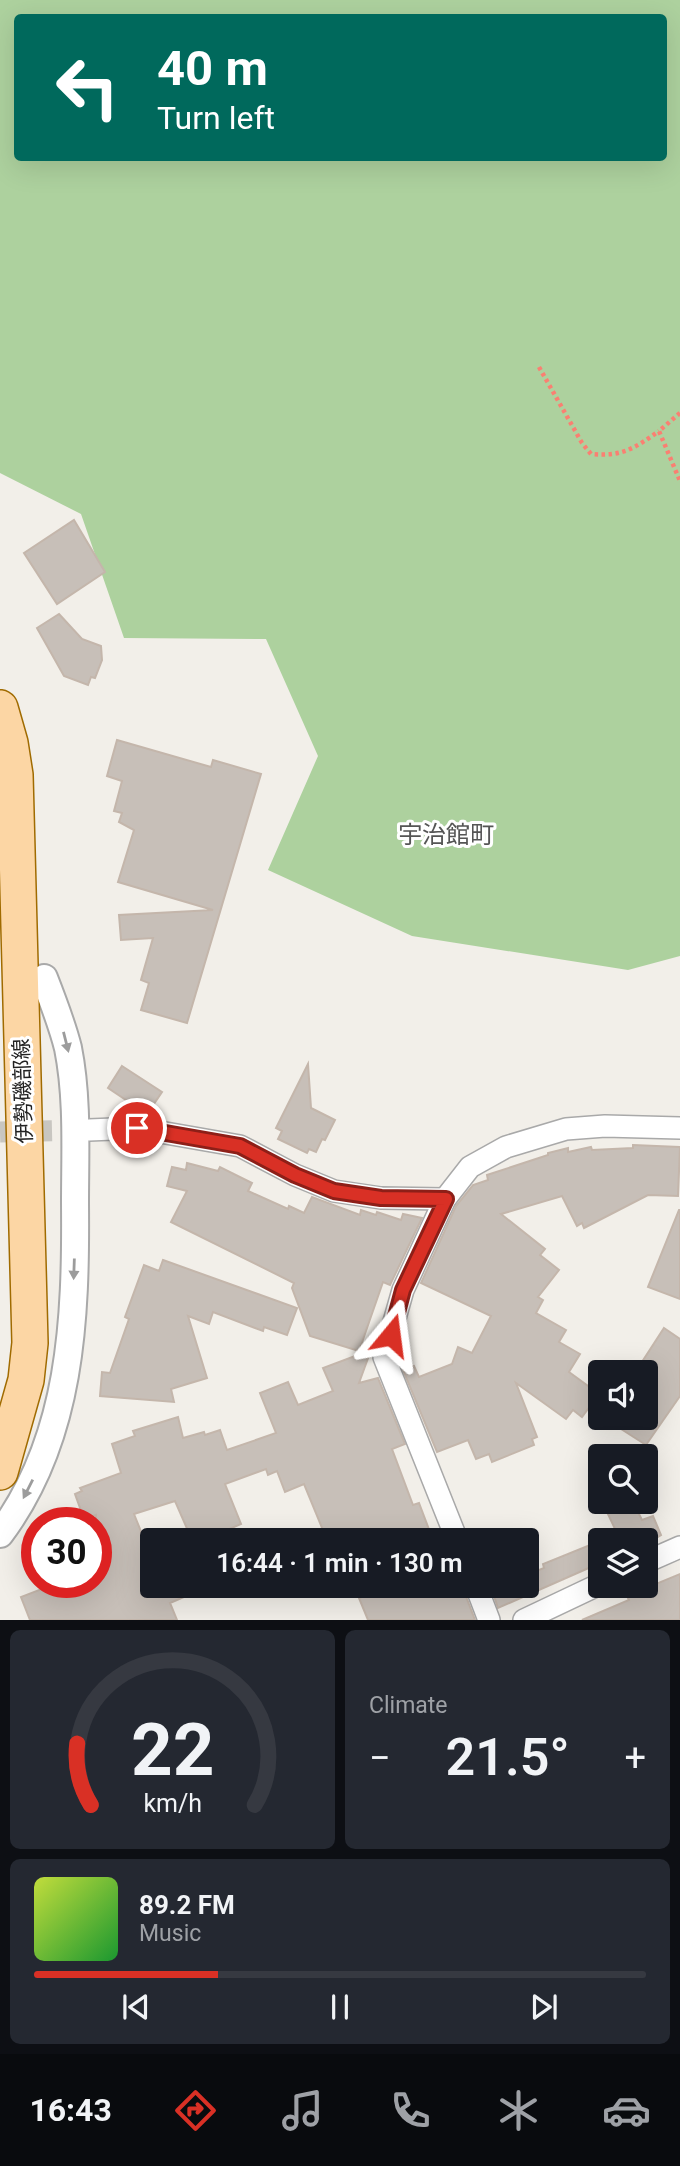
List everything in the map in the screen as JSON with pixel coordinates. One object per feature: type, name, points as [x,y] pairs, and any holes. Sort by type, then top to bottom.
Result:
[{"type":"main road","name":"伊勢磯部線","points":[[0,708],[10,743],[15,775],[30,1343],[26,1380],[0,1472]]},
{"type":"street","points":[[0,1534],[26,1495],[44,1456],[60,1402],[72,1325],[75,1241],[73,1083],[61,1025],[44,978]]},
{"type":"street","points":[[452,1528],[384,1357],[403,1290],[446,1199],[470,1167],[506,1147],[566,1129],[605,1126],[680,1128]]},
{"type":"street","points":[[89,1129],[137,1128],[240,1146],[295,1175],[334,1191],[381,1198],[446,1199]]},
{"type":"street","points":[[658,1557],[680,1547]]},
{"type":"street","points":[[524,1620],[588,1590]]},
{"type":"street","points":[[481,1598],[489,1620]]},
{"type":"path","points":[[539,367],[591,454],[609,456],[634,449],[680,413]]},
{"type":"path","points":[[659,431],[680,481]]},
{"type":"green space","points":[[0,0],[680,0],[680,956],[628,970],[412,936],[268,870],[318,756],[266,639],[124,638],[81,514],[0,473]]},
{"type":"building","points":[[74,520],[105,572],[57,604],[24,553]]},
{"type":"building","points":[[59,614],[82,639],[101,646],[102,660],[95,678],[91,677],[88,685],[64,676],[37,628]]},
{"type":"building","points":[[117,740],[211,767],[213,760],[261,774],[187,1023],[141,1010],[149,983],[141,980],[153,938],[121,940],[119,915],[213,910],[118,882],[134,830],[119,822],[122,813],[114,811],[122,781],[107,776]]},
{"type":"building","points":[[308,1064],[311,1108],[335,1120],[316,1152],[309,1149],[307,1153],[278,1139],[282,1131],[276,1128]]},
{"type":"building","points":[[122,1066],[162,1092],[147,1114],[108,1088]]},
{"type":"building","points":[[633,1145],[680,1147],[678,1196],[648,1195],[584,1228],[582,1223],[577,1226],[562,1196],[501,1214],[545,1249],[540,1255],[559,1270],[538,1297],[543,1300],[536,1313],[566,1330],[559,1342],[580,1354],[569,1372],[588,1386],[588,1409],[582,1417],[573,1410],[566,1419],[516,1383],[537,1437],[532,1439],[534,1445],[492,1462],[489,1454],[476,1459],[468,1440],[437,1452],[403,1370],[414,1366],[419,1377],[452,1364],[458,1347],[472,1353],[491,1316],[421,1283],[456,1206],[473,1185],[488,1180],[487,1175],[548,1153],[568,1148],[568,1152],[591,1147],[592,1150],[633,1148]]},
{"type":"building","points":[[187,1163],[218,1171],[220,1167],[252,1183],[248,1191],[288,1209],[289,1206],[304,1213],[312,1197],[360,1215],[361,1210],[401,1220],[403,1214],[422,1218],[390,1285],[383,1282],[359,1351],[310,1336],[292,1288],[294,1283],[171,1222],[187,1191],[167,1186],[172,1167],[186,1170]]},
{"type":"building","points":[[680,1210],[680,1299],[648,1287]]},
{"type":"building","points":[[163,1260],[297,1308],[287,1335],[264,1327],[263,1331],[213,1312],[209,1324],[188,1316],[207,1378],[171,1389],[174,1402],[100,1396],[102,1372],[110,1373],[129,1319],[125,1317],[144,1265],[159,1271]]},
{"type":"building","points":[[664,1328],[680,1339],[680,1396],[658,1428],[658,1360],[643,1360]]},
{"type":"building","points":[[371,1350],[359,1383],[378,1378],[405,1444],[392,1449],[413,1505],[419,1503],[428,1528],[322,1528],[304,1484],[285,1492],[277,1471],[268,1475],[266,1469],[225,1484],[241,1524],[232,1528],[187,1528],[175,1501],[134,1514],[140,1529],[140,1598],[181,1598],[170,1603],[177,1620],[30,1620],[21,1598],[112,1598],[112,1507],[80,1507],[75,1494],[82,1491],[80,1488],[121,1473],[112,1444],[135,1436],[133,1431],[178,1417],[183,1438],[220,1430],[227,1450],[276,1433],[260,1393],[288,1382],[298,1405],[333,1391],[323,1368]]},
{"type":"building","points":[[623,1430],[656,1430],[644,1444]]},
{"type":"building","points":[[608,1514],[639,1514],[642,1520],[653,1516],[661,1535],[658,1537],[658,1528],[615,1528]]},
{"type":"building","points":[[588,1546],[588,1568],[539,1590],[539,1570],[544,1568],[543,1564]]},
{"type":"building","points":[[680,1574],[680,1620],[582,1620],[629,1600],[628,1598],[658,1598],[658,1583]]},
{"type":"building","points":[[359,1598],[467,1598],[475,1620],[368,1620]]},
{"type":"building","points":[[495,1598],[521,1598],[498,1608]]},
{"type":"tunnel","points":[[0,1132],[89,1130]]},
{"type":"district","name":"宇治館町","points":[[446,835]]},
{"type":"route","points":[[137,1128],[240,1146],[295,1175],[334,1191],[381,1198],[446,1199],[403,1290],[391,1335]]}]
